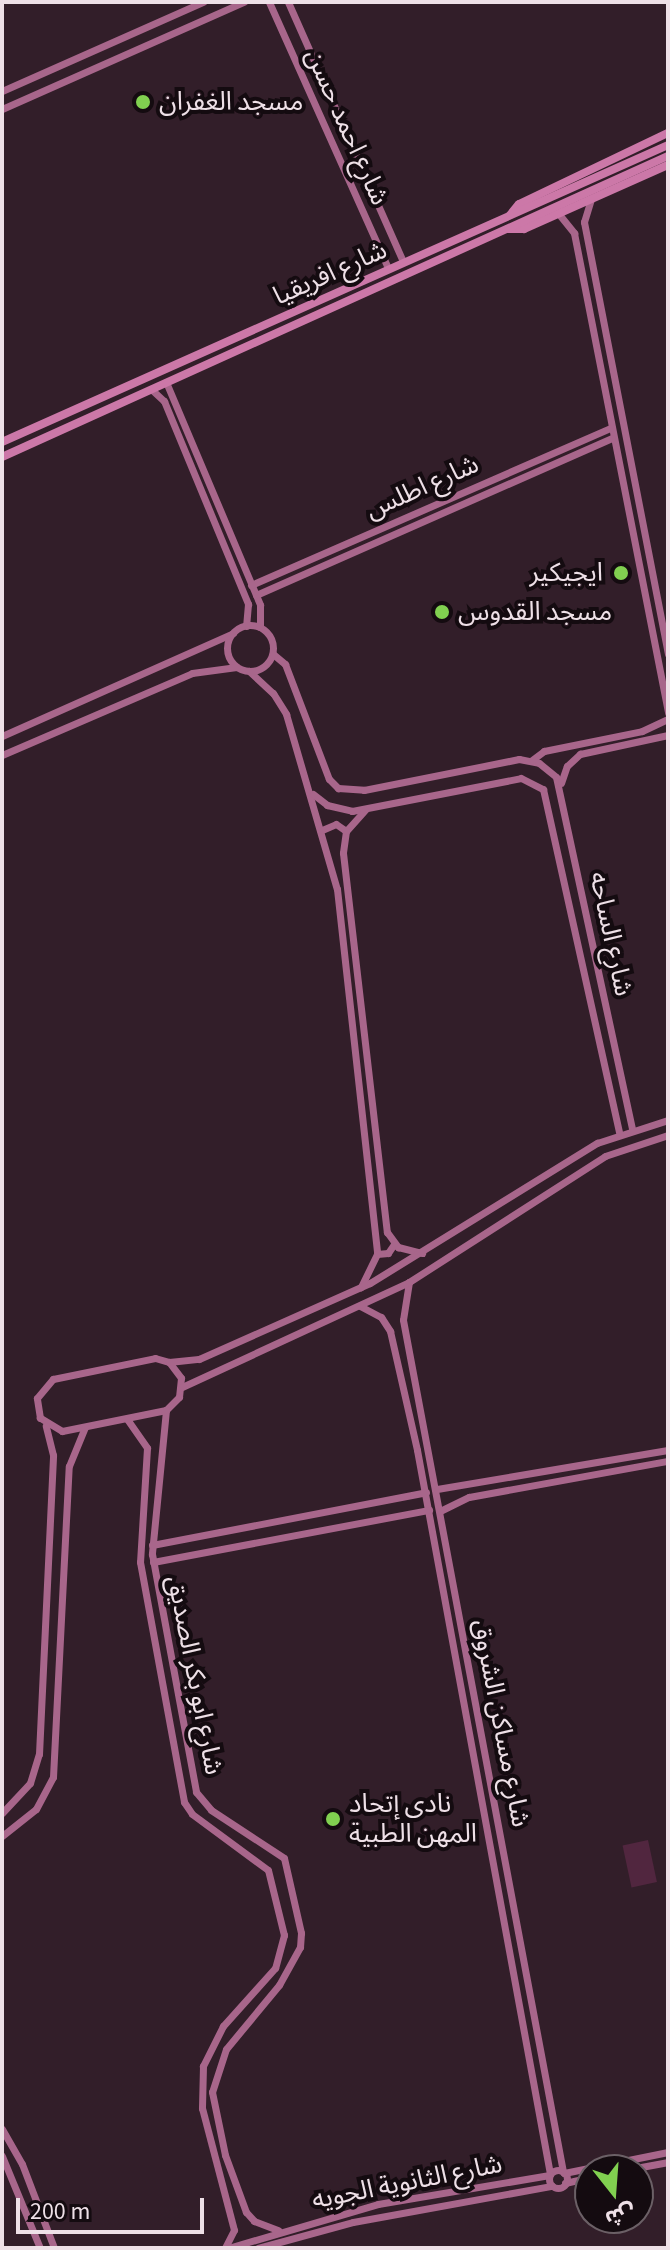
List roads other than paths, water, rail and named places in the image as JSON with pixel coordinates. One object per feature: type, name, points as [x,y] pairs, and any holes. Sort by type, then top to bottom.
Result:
[{"type":"main road","name":"شارع افريقيا","points":[[2,442],[510,216],[515,206],[668,133]]},
{"type":"main road","points":[[507,229],[652,158],[668,145]]},
{"type":"main road","points":[[510,216],[652,158],[668,156]]},
{"type":"main road","name":"شارع افريقيا","points":[[2,457],[507,229],[524,229],[668,165]]},
{"type":"street","points":[[203,2],[2,93],[4,108],[244,2]]},
{"type":"street","name":"شارع احمد حسن","points":[[269,2],[388,268]]},
{"type":"street","name":"شارع احمد حسن","points":[[288,2],[403,262]]},
{"type":"street","points":[[591,199],[584,222],[668,654]]},
{"type":"street","points":[[273,654],[285,664],[329,779],[345,791],[532,760],[544,751],[649,729],[668,716],[571,225],[558,213]]},
{"type":"street","points":[[571,225],[584,222]]},
{"type":"street","points":[[166,382],[168,402],[248,604],[246,626]]},
{"type":"street","points":[[151,389],[168,402],[256,595],[260,627]]},
{"type":"street","name":"شارع اطلس","points":[[251,585],[611,428]]},
{"type":"street","name":"شارع اطلس","points":[[256,595],[612,438]]},
{"type":"street","points":[[635,555],[649,552]]},
{"type":"street","points":[[639,573],[653,570]]},
{"type":"street","points":[[2,736],[246,626],[260,627],[271,637],[273,654],[267,665],[249,671]]},
{"type":"street","points":[[233,633],[227,651],[237,667]]},
{"type":"street","points":[[2,755],[184,676],[237,667],[249,671],[282,707],[322,830],[340,907],[377,1254],[361,1287]]},
{"type":"street","points":[[649,729],[649,739]]},
{"type":"street","points":[[561,786],[567,766],[580,754],[668,735]]},
{"type":"street","points":[[532,760],[548,769],[561,786]]},
{"type":"street","name":"شارع الساحه","points":[[365,809],[521,778],[536,782],[548,798],[619,1133]]},
{"type":"street","name":"شارع الساحه","points":[[561,786],[592,948],[632,1129]]},
{"type":"street","points":[[310,790],[333,808],[365,809]]},
{"type":"street","points":[[365,809],[346,831],[343,853],[387,1232],[394,1244],[422,1253]]},
{"type":"street","points":[[322,830],[336,824],[346,831]]},
{"type":"street","points":[[579,951],[592,948]]},
{"type":"street","points":[[582,966],[596,963]]},
{"type":"street","points":[[616,1121],[629,1117]]},
{"type":"street","points":[[2,1813],[30,1783],[39,1754],[53,1455],[46,1426],[38,1413],[37,1398],[53,1379],[150,1358],[169,1362],[199,1359],[361,1287],[619,1133],[668,1120]]},
{"type":"street","points":[[46,1426],[62,1431],[166,1410],[182,1387],[409,1282],[605,1156],[668,1135]]},
{"type":"street","points":[[377,1254],[388,1253],[394,1244]]},
{"type":"street","name":"شارع مساكن الشروق","points":[[409,1282],[403,1320],[565,2183]]},
{"type":"street","points":[[360,1306],[387,1325],[393,1317],[403,1320]]},
{"type":"street","name":"شارع مساكن الشروق","points":[[387,1325],[426,1492],[552,2186]]},
{"type":"street","points":[[169,1362],[182,1387]]},
{"type":"street","name":"شارع ابو بكر الصديق","points":[[166,1410],[153,1529],[153,1562],[196,1789],[206,1806],[284,1858],[301,1933],[287,1973],[236,2033],[212,2085],[225,2155],[249,2218]]},
{"type":"street","name":"شارع ابو بكر الصديق","points":[[127,1419],[148,1453],[141,1528],[142,1583],[184,1802],[197,1818],[268,1870],[284,1935],[275,1968],[223,2026],[203,2066],[202,2108],[234,2227]]},
{"type":"street","points":[[2,1836],[36,1809],[53,1777],[69,1466],[85,1427]]},
{"type":"street","points":[[437,1489],[668,1450]]},
{"type":"street","points":[[440,1511],[460,1500],[668,1461]]},
{"type":"street","points":[[458,1486],[460,1500]]},
{"type":"street","points":[[152,1545],[426,1492]]},
{"type":"street","points":[[404,1497],[410,1507],[406,1515]]},
{"type":"street","points":[[153,1562],[429,1510]]},
{"type":"street","points":[[141,1528],[153,1529]]},
{"type":"street","points":[[172,1541],[176,1558]]},
{"type":"street","points":[[197,1818],[206,1806]]},
{"type":"street","points":[[493,1860],[505,1857]]},
{"type":"street","points":[[496,1875],[508,1873]]},
{"type":"street","points":[[2,2129],[54,2248]]},
{"type":"street","points":[[2,2156],[37,2231],[40,2248]]},
{"type":"street","points":[[547,2156],[561,2156],[574,2164]]},
{"type":"street","points":[[564,2173],[574,2171]]},
{"type":"street","name":"شارع الثانوية الجويه","points":[[227,2248],[278,2230],[386,2202],[564,2173]]},
{"type":"street","points":[[565,2183],[574,2181]]},
{"type":"street","name":"شارع الثانوية الجويه","points":[[258,2248],[301,2233],[565,2183]]},
{"type":"street","points":[[386,2202],[383,2212],[388,2217]]},
{"type":"street","points":[[227,2248],[234,2227],[249,2218],[278,2230]]},
{"type":"street","points":[[37,2231],[46,2227]]},
{"type":"place","name":"مسجد الغفران","points":[[143,102]]},
{"type":"place","name":"ايجيكير","points":[[621,573]]},
{"type":"place","name":"مسجد القدوس","points":[[442,612]]},
{"type":"place","name":"نادى إتحاد المهن الطبية","points":[[333,1819]]}]
